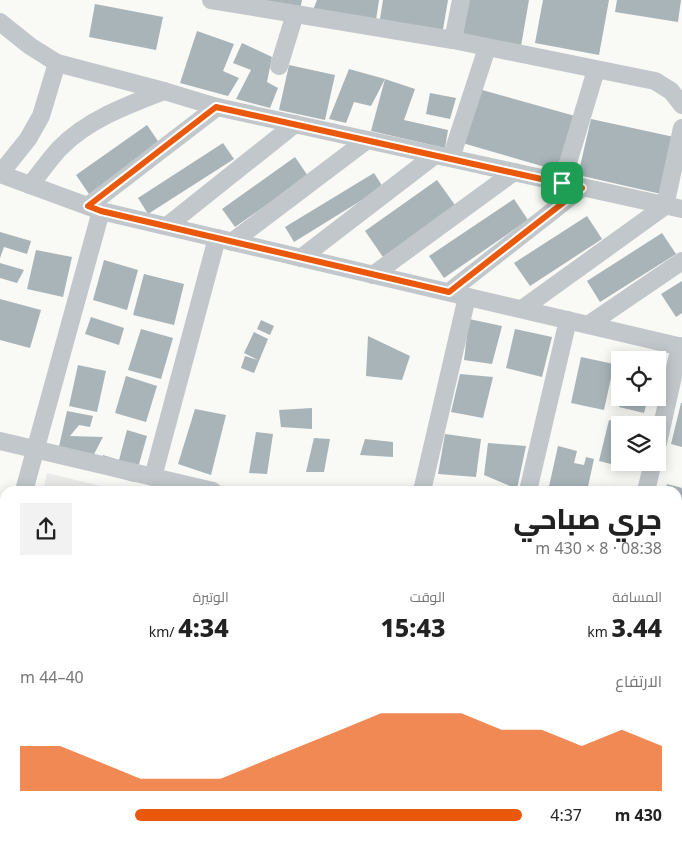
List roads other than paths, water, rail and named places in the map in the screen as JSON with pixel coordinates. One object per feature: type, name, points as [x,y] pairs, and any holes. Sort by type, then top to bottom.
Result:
[{"type":"street","points":[[211,0],[303,10],[655,81],[671,91],[682,105]]},
{"type":"street","points":[[453,40],[461,0]]},
{"type":"street","points":[[279,66],[303,10]]},
{"type":"street","points":[[2,27],[57,63],[164,91],[216,107],[674,208]]},
{"type":"street","points":[[301,258],[443,157],[487,48]]},
{"type":"street","points":[[57,63],[41,116],[28,139],[0,174],[94,208],[166,226],[588,325],[678,342],[663,416]]},
{"type":"street","points":[[562,183],[596,70]]},
{"type":"street","points":[[30,185],[60,148],[91,124],[125,106],[164,91]]},
{"type":"street","points":[[25,486],[94,208],[216,107]]},
{"type":"street","points":[[166,226],[295,124]]},
{"type":"street","points":[[674,208],[682,128]]},
{"type":"street","points":[[153,477],[225,240],[366,140]]},
{"type":"street","points":[[373,275],[514,172]]},
{"type":"street","points":[[449,292],[582,188]]},
{"type":"street","points":[[522,310],[674,208]]},
{"type":"street","points":[[588,325],[682,261]]},
{"type":"street","points":[[423,486],[467,297]]},
{"type":"street","points":[[529,486],[568,320]]},
{"type":"street","points":[[0,440],[192,486]]},
{"type":"street","points":[[647,486],[651,471]]}]
